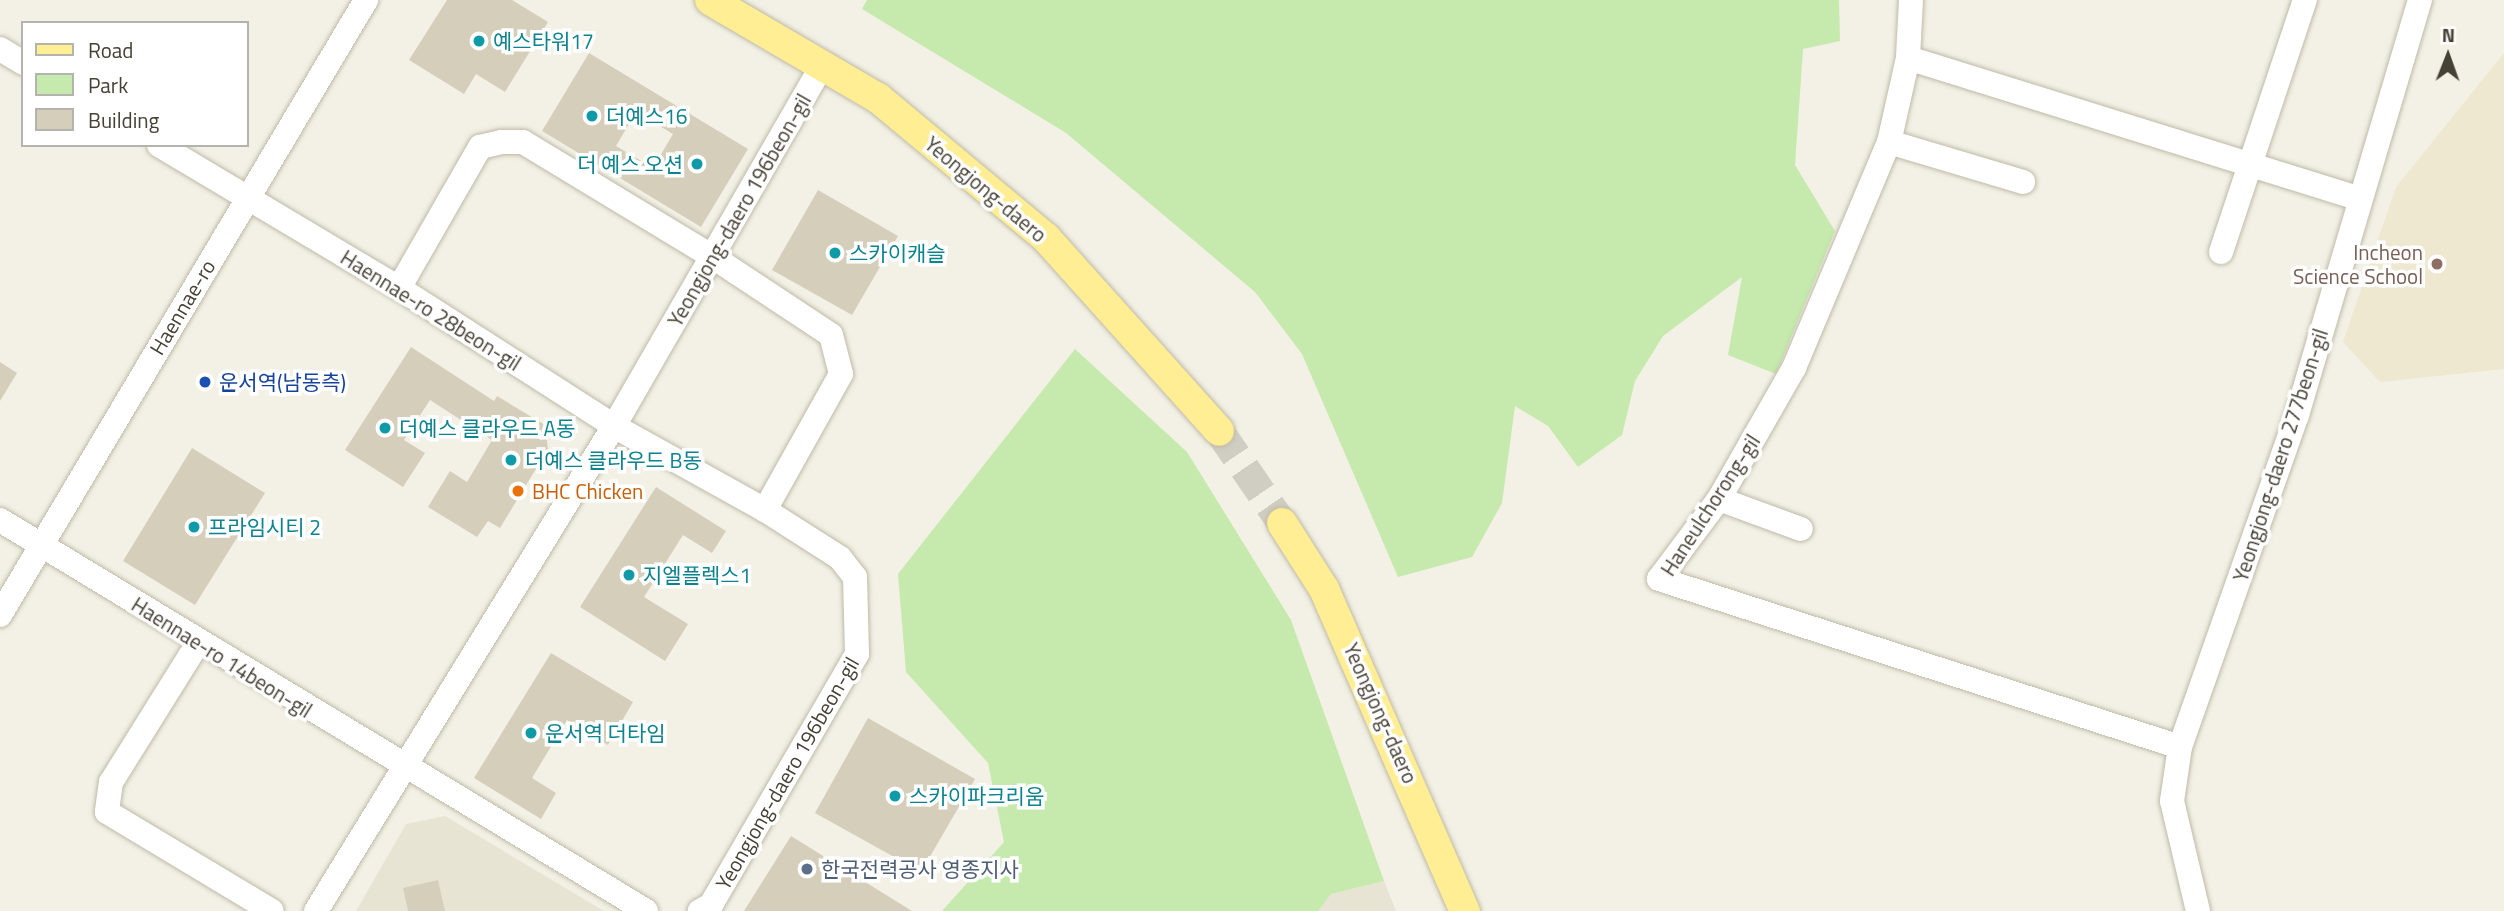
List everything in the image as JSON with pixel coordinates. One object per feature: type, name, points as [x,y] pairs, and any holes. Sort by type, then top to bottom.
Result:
[{"type":"main road","name":"Yeongjong-daero","points":[[710,0],[878,98],[1046,238],[1219,431]]},
{"type":"main road","name":"Yeongjong-daero","points":[[1282,523],[1324,589],[1465,911]]},
{"type":"street","name":"Haennae-ro","points":[[0,615],[366,0]]},
{"type":"street","name":"Haneulchorong-gil","points":[[1911,0],[1908,58],[1889,142],[1794,368],[1719,499],[1659,579],[2180,747]]},
{"type":"street","points":[[2221,252],[2305,0]]},
{"type":"street","name":"Yeongjong-daero 277beon-gil","points":[[2198,911],[2172,802],[2180,747],[2297,415],[2420,0]]},
{"type":"street","points":[[0,49],[21,62]]},
{"type":"street","points":[[1908,58],[2361,199]]},
{"type":"street","name":"Yeongjong-daero 196beon-gil","points":[[316,911],[614,426],[821,67]]},
{"type":"street","points":[[398,288],[480,147],[502,142],[523,142],[713,257],[831,335],[841,374],[765,510]]},
{"type":"street","points":[[1889,142],[2023,183]]},
{"type":"street","name":"Haennae-ro 28beon-gil","points":[[162,147],[398,288],[614,426]]},
{"type":"street","name":"Yeongjong-daero 196beon-gil","points":[[614,426],[765,510],[840,558],[855,577],[858,653],[711,905],[699,911]]},
{"type":"street","points":[[1719,499],[1801,529]]},
{"type":"street","name":"Haennae-ro 14beon-gil","points":[[0,520],[403,767]]},
{"type":"street","points":[[198,643],[111,782],[107,812],[271,911]]},
{"type":"street","points":[[403,767],[646,911]]},
{"type":"shaded area","name":"Incheon Science School","points":[[2504,53],[2504,369],[2380,382],[2343,342],[2396,187]]},
{"type":"shaded area","points":[[445,816],[604,911],[356,911],[406,824]]},
{"type":"shaded area","points":[[1384,881],[1396,911],[1318,911],[1331,894]]},
{"type":"green space","points":[[867,0],[1839,0],[1840,41],[1803,49],[1795,165],[1835,231],[1776,374],[1728,355],[1742,277],[1663,336],[1635,381],[1622,435],[1578,467],[1548,426],[1515,406],[1502,503],[1472,557],[1398,577],[1302,354],[1255,292],[1066,133],[862,9]]},
{"type":"green space","points":[[1075,349],[1187,452],[1291,620],[1384,881],[1331,894],[1318,911],[942,911],[1004,842],[988,763],[906,672],[898,574]]},
{"type":"building","name":"예스타워17","points":[[447,0],[512,0],[548,22],[505,92],[476,74],[464,94],[409,60]]},
{"type":"building","points":[[589,53],[748,149],[701,227],[542,131]],"holes":[[[636,112],[673,134],[653,168],[616,146]]]},
{"type":"building","name":"스카이캐슬","points":[[818,190],[898,236],[852,315],[772,270]]},
{"type":"building","points":[[411,347],[494,401],[497,396],[545,425],[548,449],[500,528],[488,521],[477,537],[428,507],[450,471],[467,482],[492,440],[430,400],[404,440],[425,453],[403,487],[345,450]]},
{"type":"building","points":[[0,362],[17,373],[0,401]]},
{"type":"building","name":"프라임시티 2","points":[[192,448],[265,493],[195,605],[123,561]]},
{"type":"building","name":"지엘플렉스1","points":[[656,487],[726,531],[712,553],[683,535],[644,597],[688,624],[665,661],[580,607]]},
{"type":"building","name":"운서역 더타임","points":[[551,653],[633,702],[608,745],[567,720],[532,778],[556,793],[541,819],[474,778]]},
{"type":"building","name":"스카이파크리움","points":[[868,718],[975,779],[921,872],[815,813]]},
{"type":"building","name":"한국전력공사 영종지사","points":[[791,836],[912,911],[744,911]]},
{"type":"building","points":[[438,880],[445,911],[408,911],[403,888]]},
{"type":"tunnel","points":[[1219,431],[1282,523]]},
{"type":"place","name":"예스타워17","points":[[479,41]]},
{"type":"place","name":"더예스16","points":[[592,116]]},
{"type":"place","name":"더 예스 오션","points":[[697,164]]},
{"type":"place","name":"스카이캐슬","points":[[835,253]]},
{"type":"place","name":"Incheon Science School","points":[[2437,264]]},
{"type":"place","name":"운서역(남동측)","points":[[205,382]]},
{"type":"place","name":"더예스 클라우드 A동","points":[[385,428]]},
{"type":"place","name":"더예스 클라우드 B동","points":[[511,460]]},
{"type":"place","name":"BHC Chicken","points":[[518,491]]},
{"type":"place","name":"프라임시티 2","points":[[194,527]]},
{"type":"place","name":"지엘플렉스1","points":[[629,575]]},
{"type":"place","name":"운서역 더타임","points":[[531,733]]},
{"type":"place","name":"스카이파크리움","points":[[895,796]]},
{"type":"place","name":"한국전력공사 영종지사","points":[[807,869]]}]
